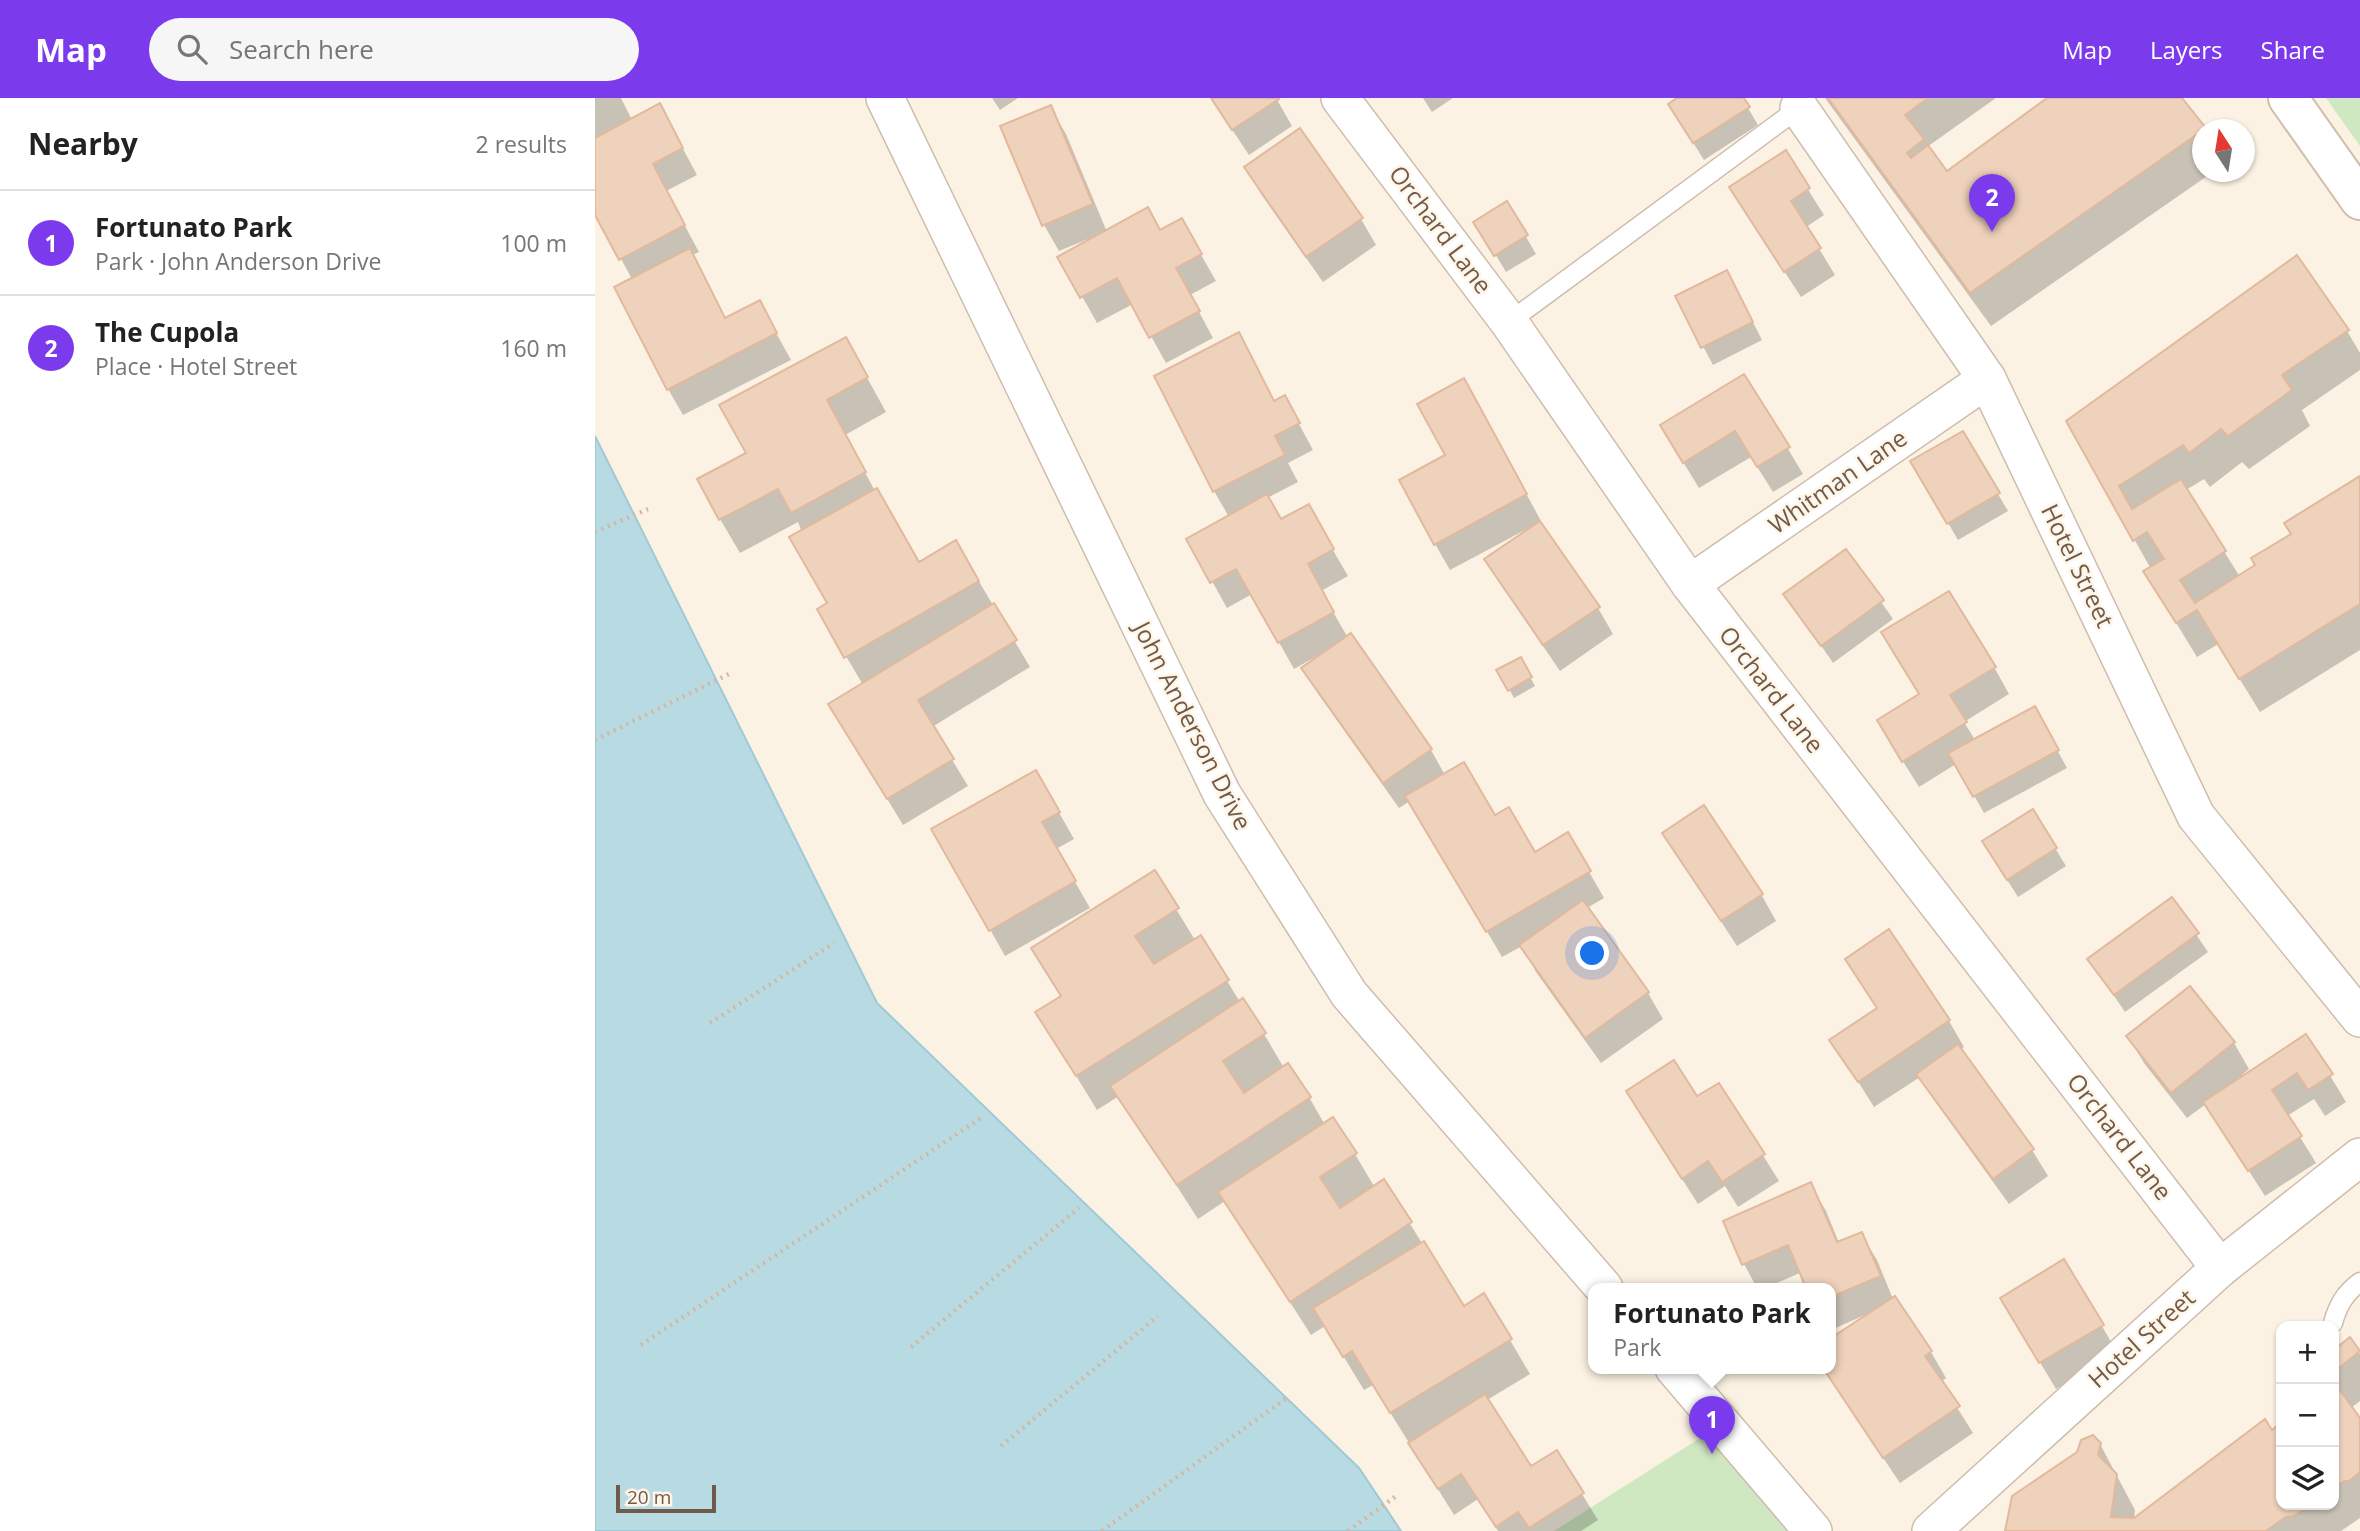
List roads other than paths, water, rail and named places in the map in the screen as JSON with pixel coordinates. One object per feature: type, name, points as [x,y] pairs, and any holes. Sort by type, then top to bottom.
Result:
[{"type":"street","name":"John Anderson Drive","points":[[885,98],[1222,794],[1349,995],[1600,1283]]},
{"type":"street","name":"Orchard Lane","points":[[1340,98],[1509,322],[1690,584],[2220,1268]]},
{"type":"street","points":[[2288,98],[2360,200]]},
{"type":"street","name":"Hotel Street","points":[[1799,108],[1987,379],[2196,816],[2360,1018]]},
{"type":"street","name":"Whitman Lane","points":[[1690,584],[1987,379]]},
{"type":"street","name":"Hotel Street","points":[[1931,1531],[2220,1268],[2360,1157]]},
{"type":"street","points":[[1679,1374],[1813,1531]]},
{"type":"lane","points":[[1509,322],[1799,108]]},
{"type":"lane","points":[[2334,1321],[2337,1307],[2350,1289],[2360,1282]]},
{"type":"water","points":[[595,436],[877,1003],[1359,1468],[1401,1531],[595,1531]]},
{"type":"place","name":"The Cupola","points":[[1992,232]]},
{"type":"place","name":"Fortunato Park","points":[[1712,1454]]}]
